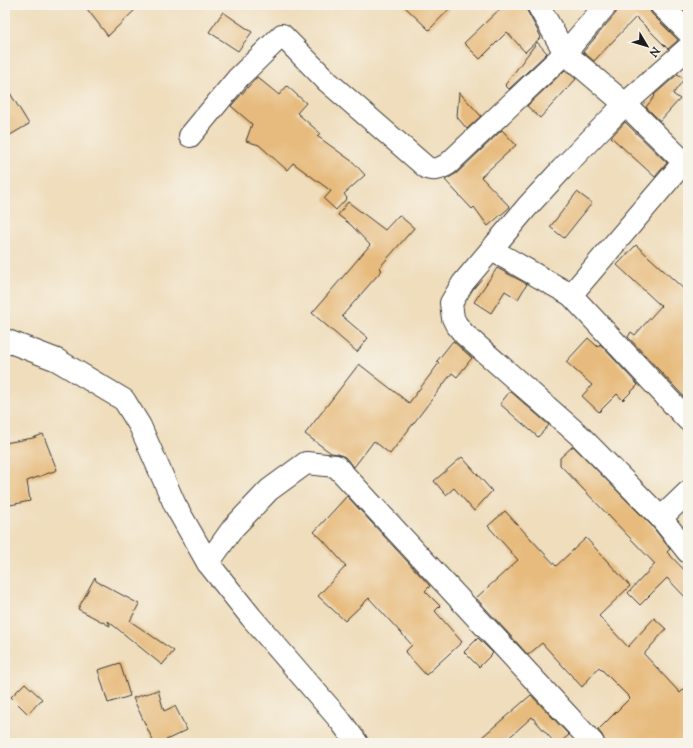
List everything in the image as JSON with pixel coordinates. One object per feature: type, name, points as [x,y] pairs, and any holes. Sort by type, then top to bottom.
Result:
[{"type":"street","points":[[538,5],[565,53],[625,104],[686,164],[571,295]]},
{"type":"street","points":[[190,136],[238,78],[282,35],[328,82],[427,168],[433,170],[438,169],[448,164],[565,53],[606,5]]},
{"type":"street","points":[[661,5],[688,32]]},
{"type":"street","points":[[688,48],[625,104],[562,169],[527,207],[463,283],[451,303],[453,318],[464,334],[579,435],[661,518],[688,552]]},
{"type":"street","points":[[492,250],[571,295],[688,420]]},
{"type":"street","points":[[5,340],[57,360],[124,400],[140,426],[174,505],[208,563],[251,618],[358,743]]},
{"type":"street","points":[[208,563],[232,528],[269,490],[306,462],[336,466],[593,743]]},
{"type":"street","points":[[661,518],[688,492]]},
{"type":"building","points":[[84,5],[140,5],[108,36]]},
{"type":"building","points":[[403,5],[453,5],[429,30]]},
{"type":"building","points":[[504,5],[524,5],[541,37],[525,52],[507,32],[480,59],[464,43]]},
{"type":"building","points":[[618,5],[649,5],[649,9],[652,14],[678,40],[668,49],[636,17],[594,61],[583,52],[616,13]]},
{"type":"building","points":[[223,12],[252,32],[238,51],[209,32]]},
{"type":"building","points":[[537,42],[547,53],[509,89],[505,85]]},
{"type":"building","points":[[565,70],[576,79],[540,118],[527,106]]},
{"type":"building","points":[[678,74],[684,79],[673,94],[680,99],[660,121],[646,107],[655,96],[654,95]]},
{"type":"building","points":[[257,77],[279,95],[287,86],[306,103],[297,113],[320,133],[317,136],[353,162],[365,175],[344,194],[347,198],[336,210],[324,199],[331,191],[293,163],[287,170],[259,145],[246,141],[252,124],[231,106]]},
{"type":"building","points":[[5,85],[29,124],[5,138]]},
{"type":"building","points":[[459,92],[481,116],[467,129],[457,117]]},
{"type":"building","points":[[625,122],[667,163],[655,177],[611,137]]},
{"type":"building","points":[[502,130],[516,145],[481,177],[510,207],[488,226],[474,207],[472,209],[445,180],[457,173]]},
{"type":"building","points":[[577,192],[592,203],[564,238],[550,227]]},
{"type":"building","points":[[348,202],[385,230],[399,215],[414,228],[379,268],[382,270],[342,316],[368,338],[357,352],[312,313],[370,245],[351,225],[338,215]]},
{"type":"building","points":[[636,245],[688,293],[688,401],[628,337],[631,332],[635,335],[661,306],[617,265]]},
{"type":"building","points":[[497,268],[527,284],[518,299],[505,291],[491,313],[474,302]]},
{"type":"building","points":[[588,338],[598,347],[600,344],[638,385],[623,400],[617,394],[599,412],[582,396],[592,385],[566,362]]},
{"type":"building","points":[[453,341],[472,358],[457,377],[452,373],[390,454],[374,441],[354,467],[345,457],[331,453],[305,434],[359,364],[409,403],[439,363],[437,361]]},
{"type":"building","points":[[510,391],[549,425],[538,437],[500,404]]},
{"type":"building","points":[[43,434],[57,470],[27,481],[30,501],[5,506],[5,443],[33,438]]},
{"type":"building","points":[[573,446],[652,526],[670,549],[667,552],[688,574],[688,600],[667,578],[640,605],[628,593],[655,564],[560,465],[560,458]]},
{"type":"building","points":[[462,457],[492,491],[474,511],[454,488],[446,495],[434,481]]},
{"type":"building","points":[[347,496],[430,586],[425,591],[440,606],[435,611],[462,642],[426,675],[405,652],[412,645],[369,598],[345,621],[318,596],[346,566],[314,532]]},
{"type":"building","points":[[505,511],[556,566],[586,538],[630,586],[599,616],[628,647],[654,618],[666,629],[644,654],[680,693],[688,685],[688,743],[605,743],[598,730],[630,698],[599,667],[582,687],[542,643],[528,655],[476,598],[518,560],[488,526]]},
{"type":"building","points":[[95,577],[96,581],[139,604],[130,621],[174,651],[162,665],[108,621],[110,626],[78,609]]},
{"type":"building","points":[[478,638],[493,653],[479,667],[464,652]]},
{"type":"building","points":[[120,663],[130,696],[108,703],[98,670]]},
{"type":"building","points":[[25,683],[42,699],[28,714],[11,697]]},
{"type":"building","points":[[158,690],[164,711],[175,706],[187,730],[160,743],[154,743],[133,698]]},
{"type":"building","points":[[531,695],[569,735],[559,743],[555,743],[532,717],[503,743],[475,743]]}]
